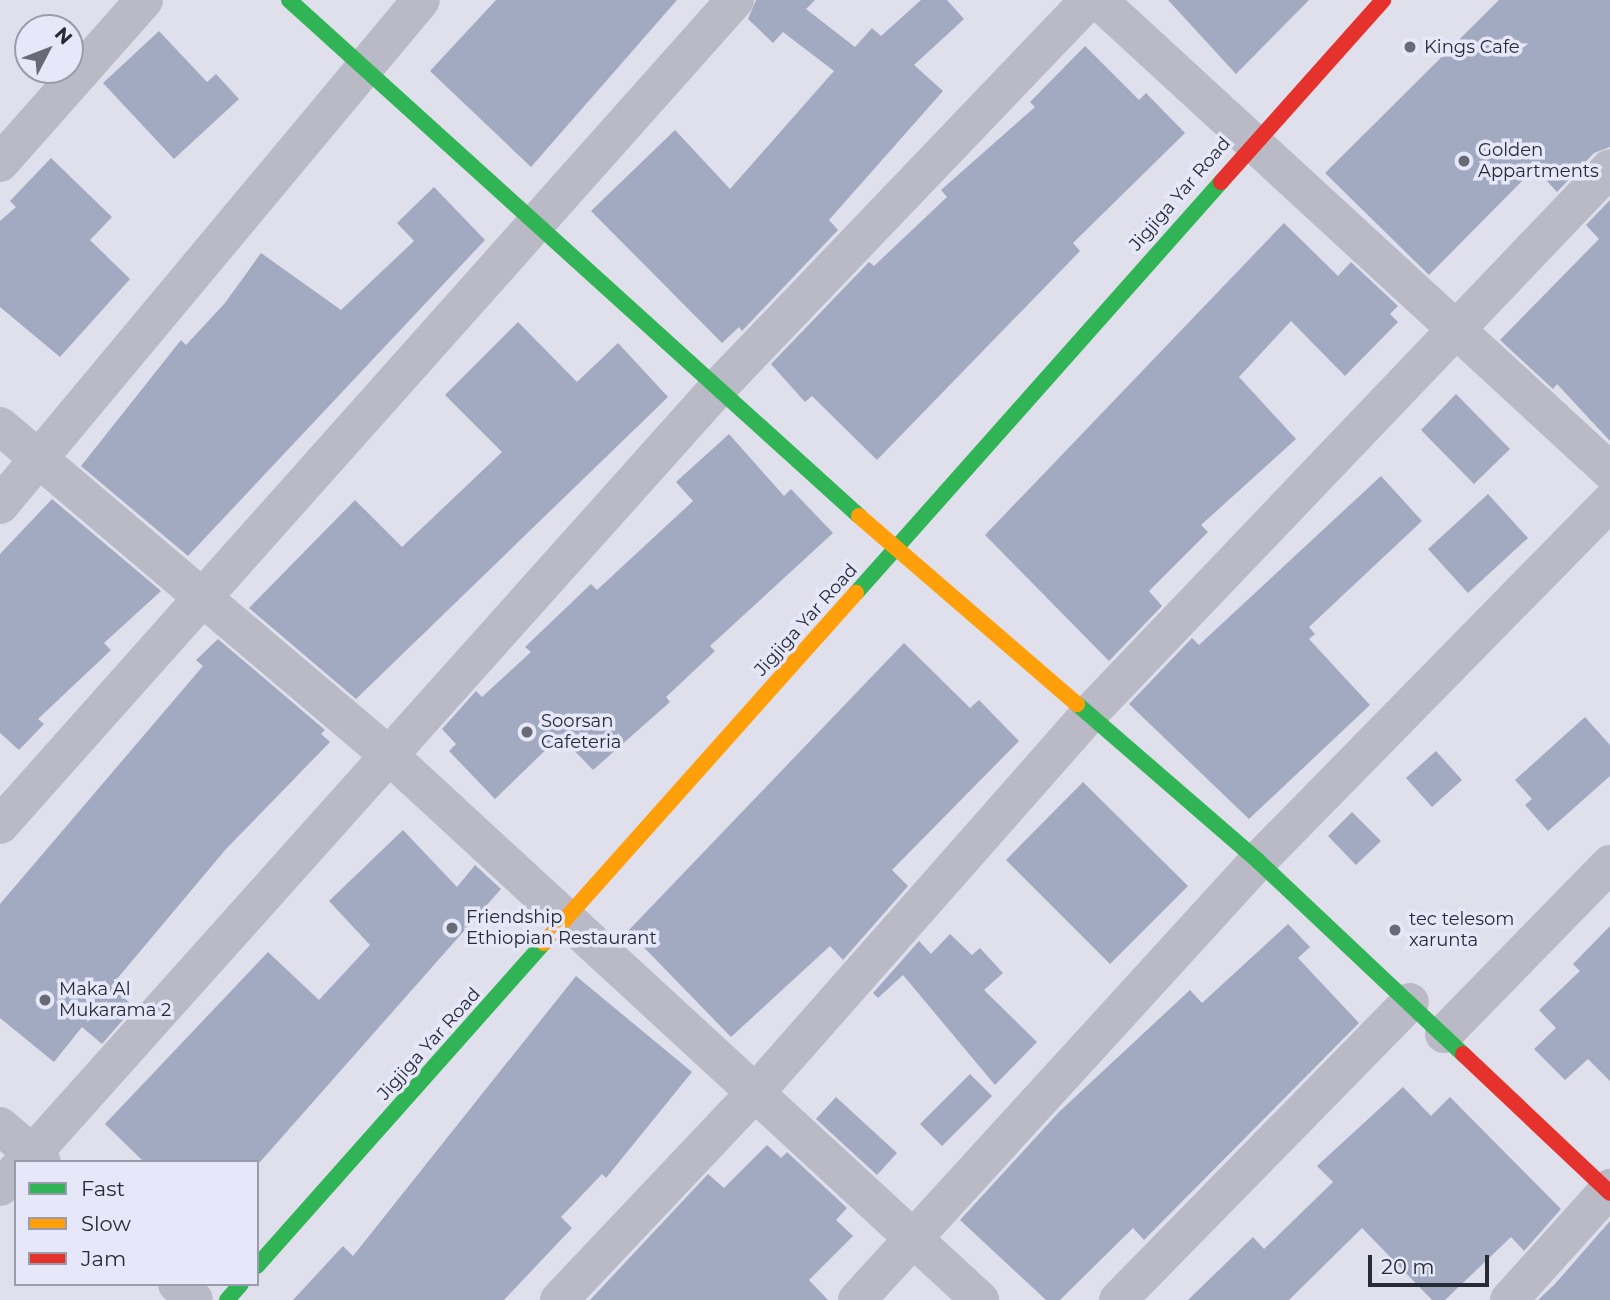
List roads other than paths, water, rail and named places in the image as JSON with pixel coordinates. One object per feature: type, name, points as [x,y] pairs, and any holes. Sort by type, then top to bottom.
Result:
[{"type":"street","points":[[0,163],[144,0]]},
{"type":"street","points":[[289,0],[363,65],[715,391],[1258,861],[1609,1190],[1509,1300]]},
{"type":"street","points":[[0,505],[40,462],[363,65],[421,0]]},
{"type":"street","points":[[0,824],[735,0]]},
{"type":"street","points":[[31,1160],[392,758],[715,391],[1089,0]]},
{"type":"street","points":[[1098,0],[1250,143],[1610,471]]},
{"type":"street","name":"Jigjiga Yar Road","points":[[259,1264],[897,547],[1250,143],[1383,0]]},
{"type":"street","points":[[559,1300],[756,1092],[1090,713],[1454,328],[1610,168]]},
{"type":"street","points":[[0,426],[392,758],[564,920],[756,1092],[980,1300]]},
{"type":"street","points":[[857,1300],[1258,861],[1610,502]]},
{"type":"street","points":[[1444,1034],[1610,864]]},
{"type":"street","points":[[1118,1300],[1410,1002]]},
{"type":"street","points":[[0,1126],[27,1160]]},
{"type":"street","points":[[0,1187],[14,1175]]},
{"type":"street","points":[[179,1286],[194,1300]]},
{"type":"street","points":[[227,1300],[239,1286]]},
{"type":"place","name":"Kings Cafe","points":[[1410,47]]},
{"type":"place","name":"Golden Appartments","points":[[1464,161]]},
{"type":"place","name":"Soorsan Cafeteria","points":[[527,732]]},
{"type":"place","name":"Friendship Ethiopian Restaurant","points":[[452,928]]},
{"type":"place","name":"tec telesom xarunta","points":[[1395,930]]},
{"type":"place","name":"Maka Al Mukarama 2","points":[[45,1000]]}]
